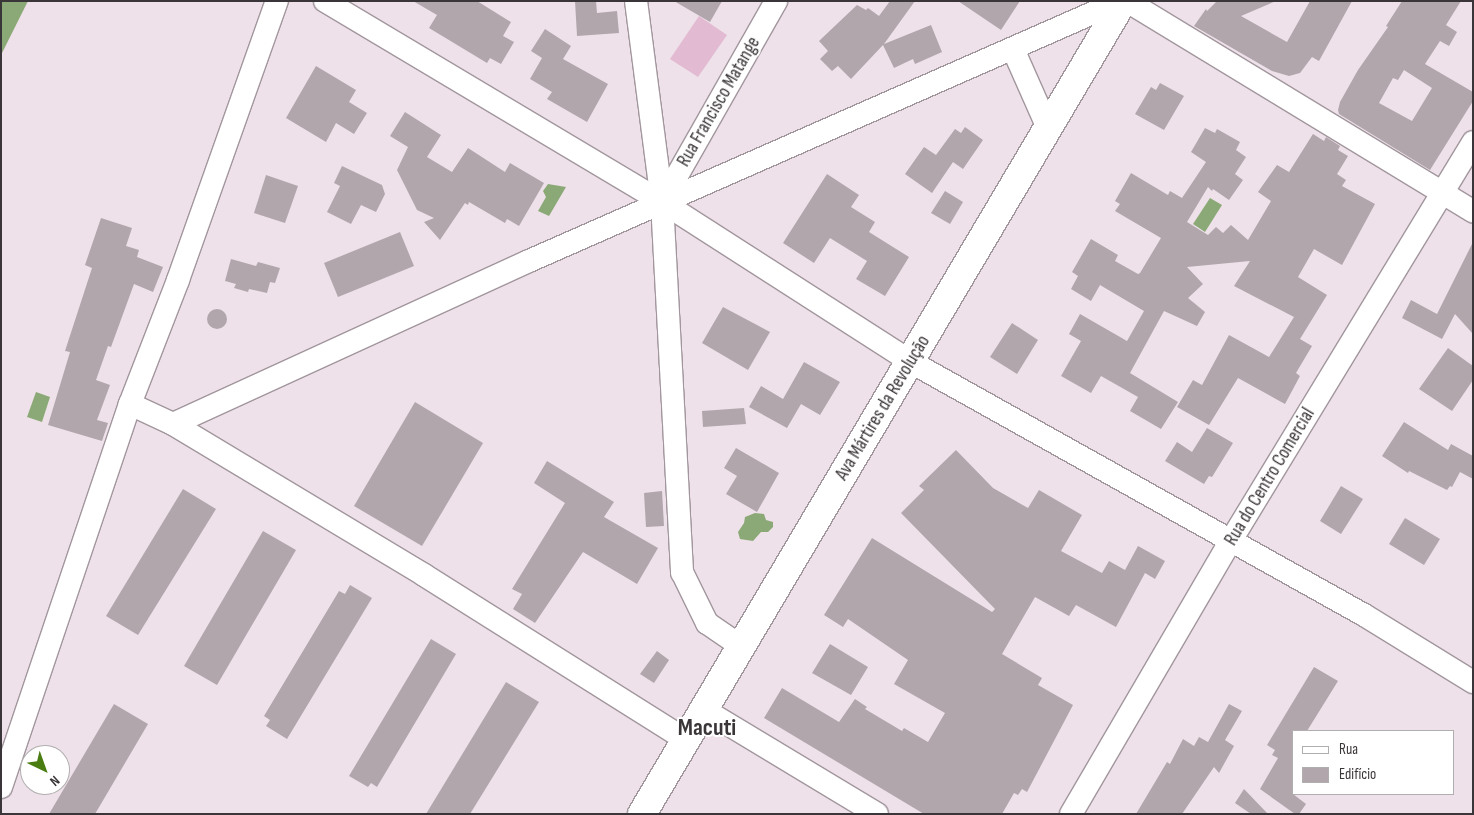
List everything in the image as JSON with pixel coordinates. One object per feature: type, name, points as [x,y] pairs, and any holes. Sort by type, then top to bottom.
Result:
[{"type":"street","points":[[1,787],[130,404],[178,280],[277,1]]},
{"type":"street","points":[[325,1],[662,202],[911,362],[1230,542],[1364,615],[1473,682]]},
{"type":"street","points":[[636,1],[662,202],[682,572],[707,623],[742,646]]},
{"type":"street","name":"Rua Francisco Matange","points":[[662,202],[776,1]]},
{"type":"street","points":[[173,424],[662,202],[1122,1]]},
{"type":"street","name":"Ava Mártires da Revolução","points":[[642,814],[847,466],[911,362],[1122,1]]},
{"type":"street","points":[[1127,1],[1473,211]]},
{"type":"street","points":[[1013,49],[1048,128]]},
{"type":"street","name":"Rua do Centro Comercial","points":[[1071,814],[1230,542],[1473,142]]},
{"type":"street","points":[[130,404],[173,424],[424,575],[686,740]]},
{"type":"street","points":[[703,709],[877,814]]},
{"type":"shaded area","points":[[1,1],[28,1],[1,55]]},
{"type":"shaded area","points":[[699,16],[727,35],[698,77],[670,59]]},
{"type":"shaded area","points":[[548,184],[566,187],[549,216],[538,211],[546,197],[543,191]]},
{"type":"shaded area","points":[[1210,198],[1222,205],[1205,232],[1193,224]]},
{"type":"shaded area","points":[[36,392],[50,397],[42,422],[27,417]]},
{"type":"shaded area","points":[[755,513],[764,514],[766,520],[773,522],[773,527],[768,532],[761,532],[753,541],[740,539],[738,532],[744,523],[745,517]]},
{"type":"building","points":[[413,1],[477,1],[511,22],[503,36],[514,42],[501,64],[490,58],[487,63],[429,28],[437,15]]},
{"type":"building","points":[[575,1],[596,1],[597,13],[617,11],[619,33],[577,36]]},
{"type":"building","points":[[674,1],[722,1],[710,22]]},
{"type":"building","points":[[890,1],[915,1],[884,44],[931,25],[942,52],[915,64],[913,59],[894,68],[883,45],[851,79],[838,66],[832,71],[820,59],[828,51],[819,41],[857,5],[866,10],[868,8],[879,16]]},
{"type":"building","points":[[958,1],[1020,1],[1001,30]]},
{"type":"building","points":[[1217,1],[1276,1],[1241,16],[1287,42],[1310,1],[1352,1],[1319,61],[1312,57],[1300,73],[1289,76],[1272,71],[1194,26],[1206,9],[1207,11]]},
{"type":"building","points":[[1402,1],[1461,1],[1446,25],[1457,32],[1449,46],[1440,41],[1425,64],[1473,92],[1473,101],[1430,170],[1339,114],[1340,102],[1358,70],[1388,27],[1386,26]],"holes":[[[1404,70],[1432,88],[1412,121],[1379,103],[1393,78],[1398,80]]]},
{"type":"building","points":[[545,29],[571,46],[563,59],[608,84],[587,122],[547,99],[552,92],[530,79],[542,58],[531,51]]},
{"type":"building","points":[[316,66],[356,90],[349,102],[367,113],[354,134],[336,123],[326,142],[286,118]]},
{"type":"building","points":[[1160,83],[1184,96],[1164,130],[1135,114],[1151,87],[1156,90]]},
{"type":"building","points":[[405,112],[441,135],[427,157],[452,172],[468,148],[505,172],[510,163],[544,183],[519,226],[507,219],[505,223],[469,202],[468,205],[465,203],[440,240],[424,222],[434,218],[417,210],[397,170],[408,147],[390,136]]},
{"type":"building","points":[[965,127],[983,140],[963,169],[953,162],[932,193],[905,174],[924,147],[936,155],[955,129],[961,133]]},
{"type":"building","points":[[1205,128],[1215,133],[1217,129],[1240,142],[1236,150],[1246,157],[1235,174],[1243,180],[1229,200],[1208,187],[1187,222],[1208,235],[1216,227],[1223,233],[1231,225],[1248,240],[1271,201],[1258,192],[1277,165],[1289,172],[1313,134],[1324,141],[1326,137],[1340,146],[1338,150],[1348,156],[1337,174],[1346,180],[1342,186],[1375,204],[1342,265],[1314,249],[1298,277],[1327,295],[1300,339],[1312,346],[1296,373],[1300,376],[1285,404],[1238,378],[1209,425],[1177,407],[1193,380],[1202,385],[1229,335],[1269,357],[1294,317],[1234,286],[1250,261],[1187,267],[1203,284],[1188,298],[1205,312],[1197,326],[1164,311],[1130,373],[1178,402],[1161,429],[1130,411],[1138,397],[1101,376],[1091,393],[1061,376],[1081,341],[1069,334],[1080,314],[1127,341],[1144,311],[1100,285],[1091,301],[1071,289],[1078,276],[1072,272],[1091,239],[1118,255],[1115,261],[1138,274],[1140,273],[1161,238],[1115,211],[1120,204],[1115,201],[1131,173],[1168,195],[1170,191],[1182,198],[1206,162],[1191,152]]},
{"type":"building","points":[[342,166],[382,185],[385,194],[376,212],[361,205],[351,224],[327,212],[340,186],[334,183]]},
{"type":"building","points":[[827,174],[859,195],[851,207],[875,222],[869,232],[909,257],[885,296],[856,279],[867,261],[830,238],[814,263],[783,243]]},
{"type":"building","points":[[266,175],[298,186],[285,223],[254,213]]},
{"type":"building","points":[[945,191],[963,202],[950,224],[931,213]]},
{"type":"building","points":[[101,218],[132,228],[126,246],[139,250],[137,257],[163,267],[153,292],[134,284],[111,347],[108,346],[96,380],[110,385],[97,420],[108,423],[102,441],[48,425],[70,352],[65,351],[92,268],[85,265]]},
{"type":"building","points":[[400,232],[414,266],[338,297],[324,263]]},
{"type":"building","points":[[1473,242],[1473,334],[1455,314],[1442,339],[1402,318],[1411,300],[1437,314]]},
{"type":"building","points":[[231,259],[256,266],[258,262],[280,268],[275,283],[270,282],[267,293],[249,289],[248,292],[234,288],[236,284],[225,281]]},
{"type":"building","points":[[723,307],[770,332],[748,370],[702,343]]},
{"type":"building","points":[[213,309],[221,309],[227,315],[227,323],[221,329],[213,329],[207,323],[207,315]]},
{"type":"building","points":[[1012,323],[1038,340],[1017,374],[990,357]]},
{"type":"building","points":[[1448,348],[1473,366],[1473,380],[1452,411],[1419,389]]},
{"type":"building","points":[[804,362],[840,382],[820,415],[801,404],[787,428],[749,407],[761,386],[783,399]]},
{"type":"building","points":[[415,402],[483,443],[422,546],[354,506]]},
{"type":"building","points":[[744,408],[746,424],[703,427],[702,411]]},
{"type":"building","points":[[1404,422],[1448,450],[1451,444],[1473,456],[1473,479],[1460,472],[1452,487],[1450,486],[1447,490],[1409,471],[1408,473],[1382,456]]},
{"type":"building","points":[[1207,428],[1233,443],[1212,477],[1209,476],[1204,484],[1165,461],[1177,442],[1192,452]]},
{"type":"building","points":[[736,448],[779,473],[757,512],[726,494],[737,476],[724,468]]},
{"type":"building","points":[[956,450],[993,488],[1028,508],[1039,490],[1082,515],[1061,551],[1102,573],[1109,561],[1125,570],[1138,546],[1165,561],[1155,579],[1145,573],[1116,627],[1076,605],[1069,616],[1035,597],[1002,654],[1042,678],[1038,685],[1073,705],[1027,792],[1022,789],[1018,795],[1014,793],[1002,814],[924,814],[764,718],[782,688],[839,722],[855,699],[867,707],[865,709],[902,731],[904,728],[928,742],[945,713],[894,684],[908,660],[848,619],[843,627],[824,615],[872,538],[992,612],[995,609],[901,513],[924,490],[919,486]]},
{"type":"building","points":[[547,461],[614,502],[604,517],[658,548],[637,584],[583,552],[535,623],[513,609],[522,594],[512,589],[565,503],[534,483]]},
{"type":"building","points":[[1341,486],[1363,499],[1341,534],[1320,521]]},
{"type":"building","points":[[183,489],[216,509],[138,635],[106,616]]},
{"type":"building","points":[[662,491],[664,526],[646,527],[644,493]]},
{"type":"building","points":[[1405,518],[1440,539],[1424,565],[1389,544]]},
{"type":"building","points":[[263,531],[296,550],[217,685],[184,666]]},
{"type":"building","points":[[350,585],[372,598],[287,739],[266,726],[270,720],[264,716],[339,591],[345,594]]},
{"type":"building","points":[[431,639],[456,654],[377,787],[371,783],[368,787],[349,776]]},
{"type":"building","points":[[830,644],[868,667],[851,695],[812,673]]},
{"type":"building","points":[[657,651],[669,660],[654,683],[640,674]]},
{"type":"building","points":[[1314,667],[1338,681],[1308,730],[1292,730],[1292,795],[1306,804],[1299,814],[1295,814],[1260,789],[1278,758],[1272,755],[1275,750],[1267,745]]},
{"type":"building","points":[[506,682],[539,702],[470,814],[426,814]]},
{"type":"building","points":[[114,704],[148,724],[95,814],[49,814],[60,795],[70,795],[70,778]]},
{"type":"building","points":[[1229,704],[1242,711],[1225,740],[1234,746],[1219,773],[1214,767],[1182,814],[1136,814],[1167,762],[1170,764],[1183,739],[1194,746],[1199,737],[1208,742]]},
{"type":"building","points":[[1244,789],[1268,814],[1251,814],[1235,803]]},
{"type":"district","name":"Macuti","points":[[707,728]]}]
